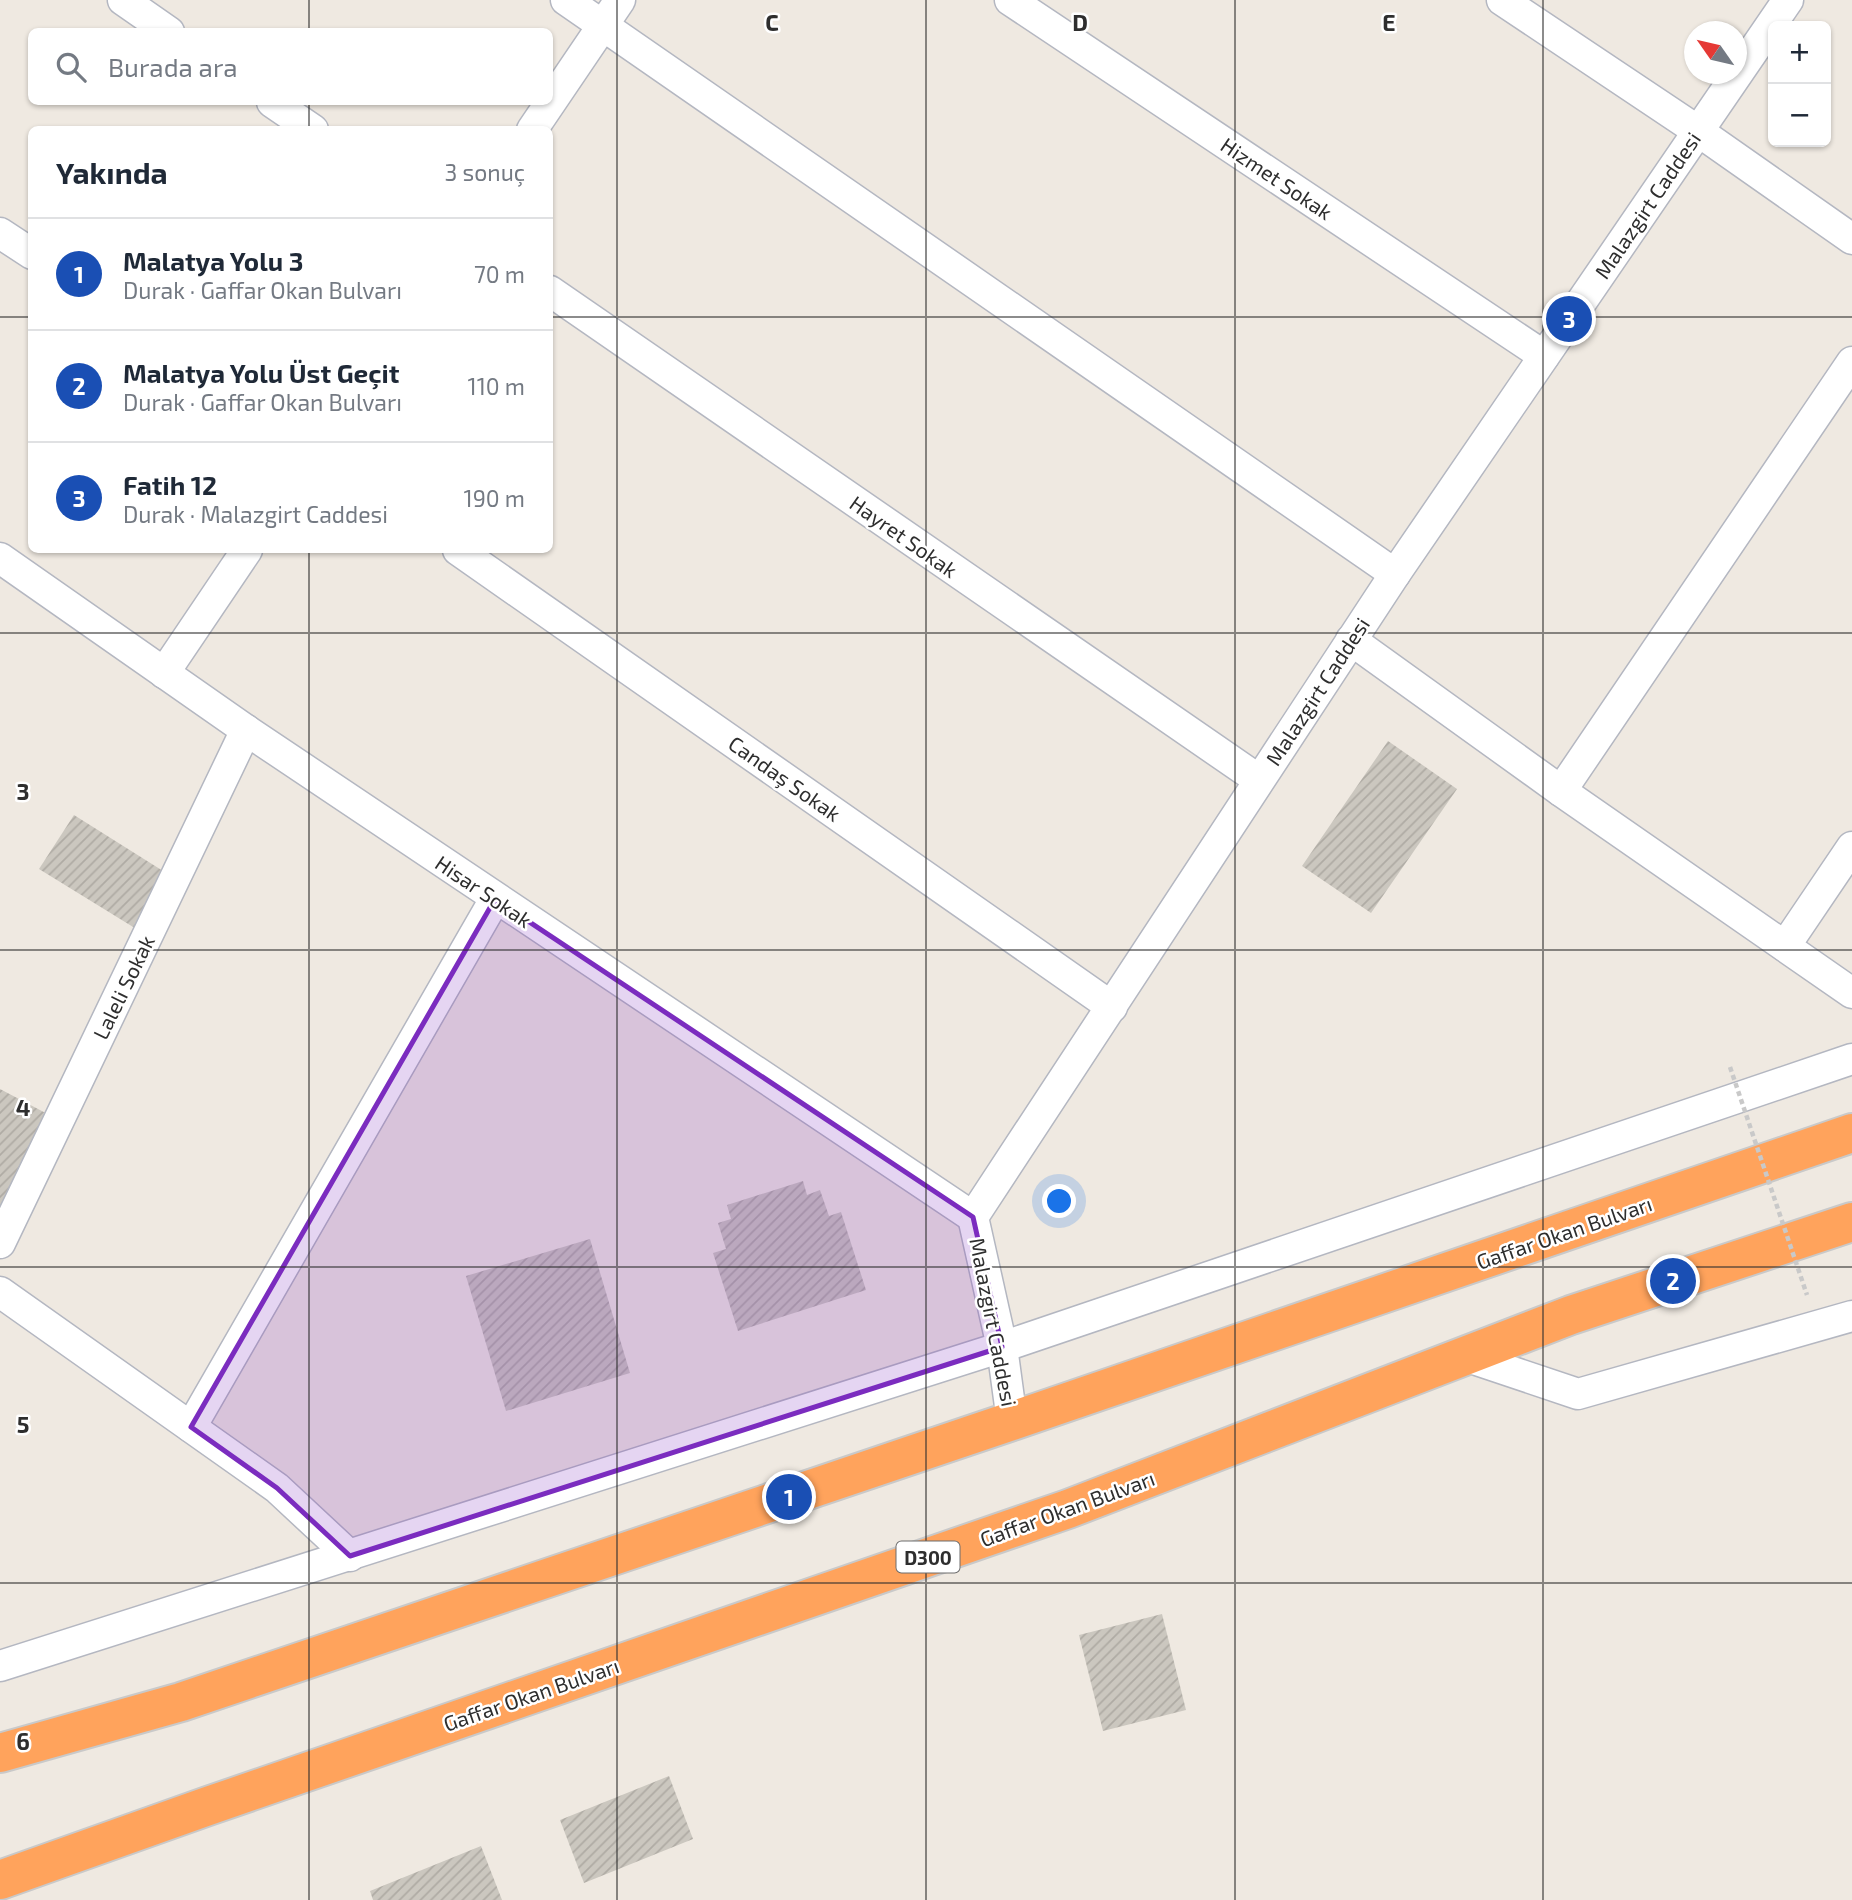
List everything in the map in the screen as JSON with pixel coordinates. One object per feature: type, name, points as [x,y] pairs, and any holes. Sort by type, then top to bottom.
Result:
[{"type":"highway","name":"Gaffar Okan Bulvarı","points":[[0,1753],[181,1702],[1852,1133]]},
{"type":"highway","name":"Gaffar Okan Bulvarı","points":[[0,1880],[221,1801],[1068,1509],[1570,1315],[1852,1222]]},
{"type":"street","points":[[123,0],[163,28]]},
{"type":"street","points":[[566,0],[1395,574]]},
{"type":"street","points":[[553,99],[620,0]]},
{"type":"street","name":"Hizmet Sokak","points":[[1010,0],[1544,356]]},
{"type":"street","points":[[1502,0],[1698,131],[1852,239]]},
{"type":"street","name":"Malazgirt Caddesi","points":[[1012,1421],[1002,1347],[973,1217],[1395,574],[1788,0]]},
{"type":"street","points":[[276,105],[307,126]]},
{"type":"street","points":[[535,126],[549,105]]},
{"type":"street","points":[[0,233],[28,251]]},
{"type":"street","name":"Hayret Sokak","points":[[553,293],[1259,780]]},
{"type":"street","points":[[1561,791],[1852,362]]},
{"type":"street","points":[[164,673],[245,553]]},
{"type":"street","name":"Candaş Sokak","points":[[462,553],[1112,1007]]},
{"type":"street","name":"Hisar Sokak","points":[[0,558],[246,730],[973,1217]]},
{"type":"street","points":[[1351,640],[1561,791],[1852,993]]},
{"type":"street","name":"Laleli Sokak","points":[[0,1243],[246,730]]},
{"type":"street","points":[[1785,946],[1852,847]]},
{"type":"street","points":[[191,1427],[495,898]]},
{"type":"street","points":[[0,1666],[1002,1347],[1852,1059]]},
{"type":"street","points":[[0,1292],[277,1488],[349,1556]]},
{"type":"street","points":[[1465,1356],[1578,1394],[1852,1317]]},
{"type":"path","points":[[1730,1067],[1807,1295]]},
{"type":"highlighted area","points":[[495,899],[973,1217],[1002,1347],[350,1556],[277,1488],[191,1427]]},
{"type":"building","points":[[1388,741],[1457,789],[1371,913],[1302,866]]},
{"type":"building","points":[[74,815],[171,876],[138,930],[39,869]]},
{"type":"building","points":[[0,1089],[57,1119],[0,1226]]},
{"type":"building","points":[[803,1181],[807,1195],[820,1190],[829,1216],[841,1212],[866,1290],[738,1331],[713,1253],[726,1249],[718,1223],[731,1219],[727,1205]]},
{"type":"building","points":[[590,1239],[630,1373],[506,1411],[466,1276]]},
{"type":"building","points":[[1162,1614],[1186,1710],[1103,1731],[1079,1635]]},
{"type":"building","points":[[669,1776],[693,1839],[584,1883],[560,1820]]},
{"type":"building","points":[[481,1846],[502,1900],[373,1900],[370,1891]]},
{"type":"place","name":"Fatih 12","points":[[1569,319]]},
{"type":"place","name":"Malatya Yolu Üst Geçit","points":[[1673,1281]]},
{"type":"place","name":"Malatya Yolu 3","points":[[789,1497]]}]
